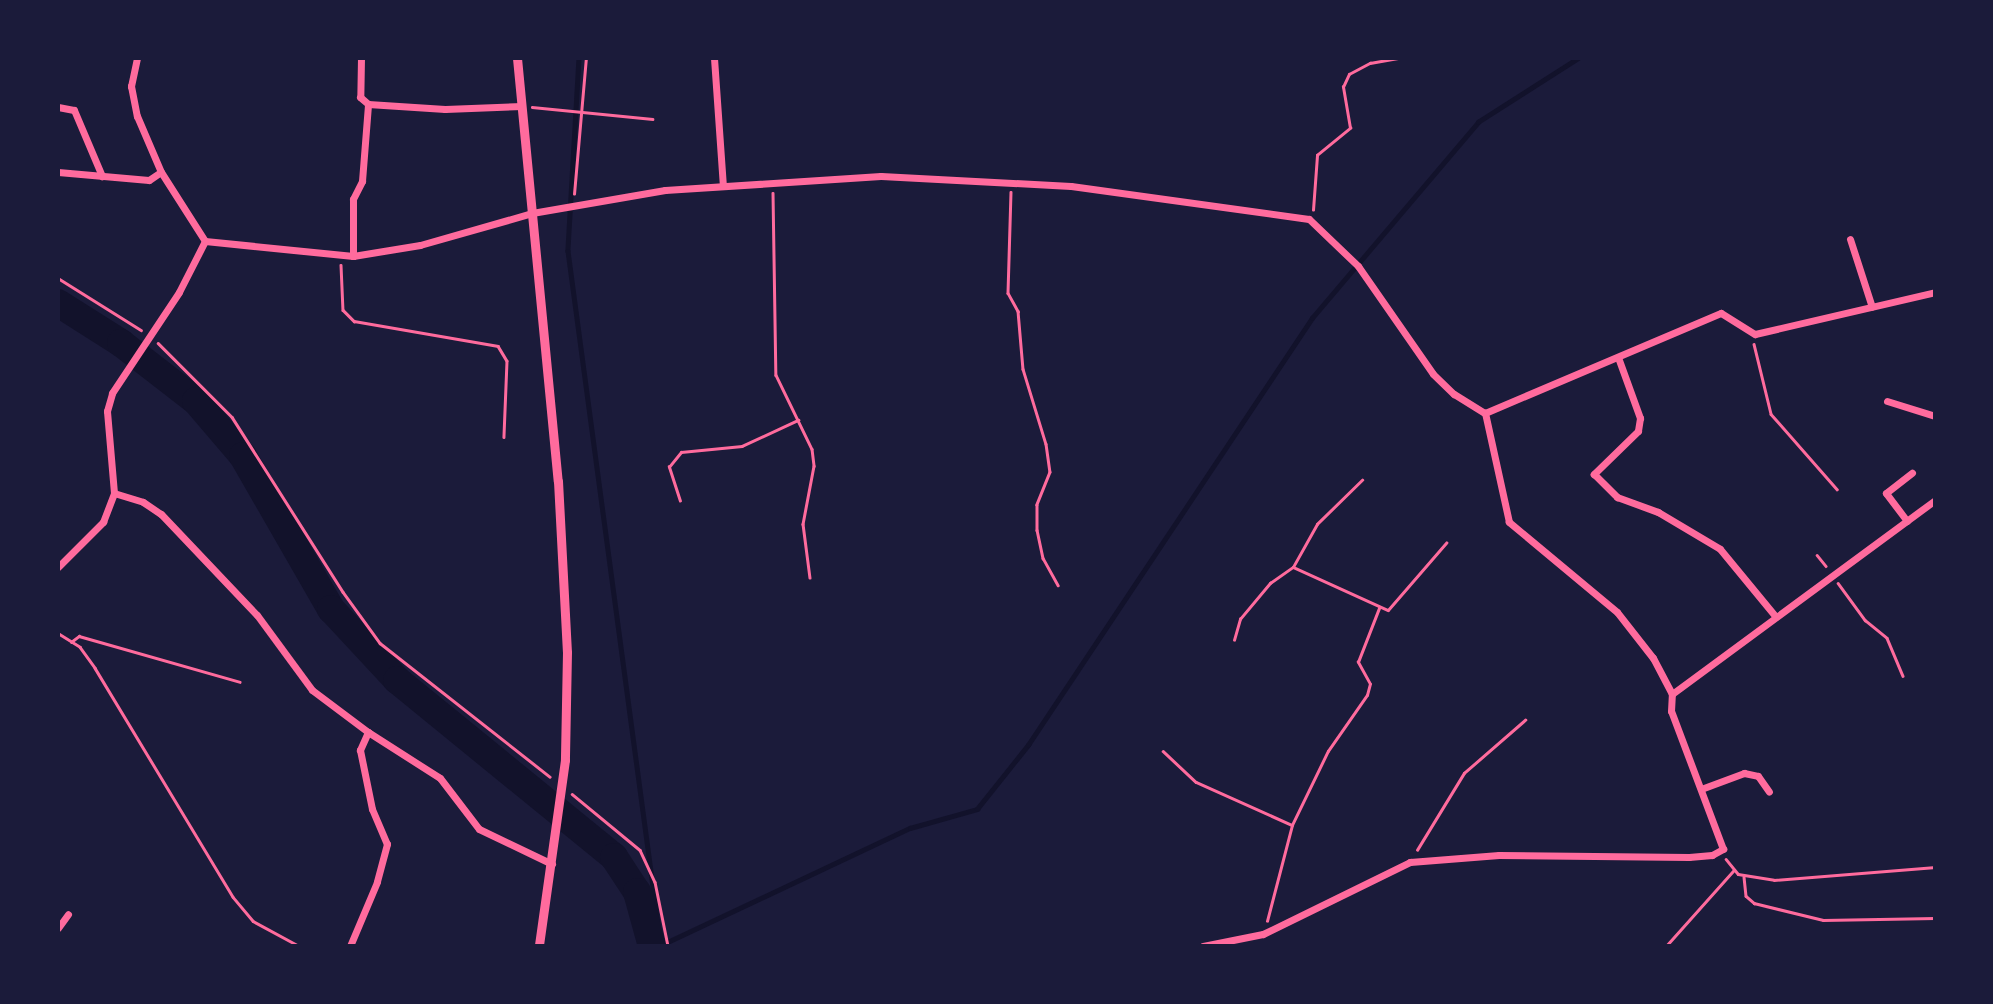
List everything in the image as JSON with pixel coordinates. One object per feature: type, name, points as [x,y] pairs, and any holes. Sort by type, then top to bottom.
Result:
[{"type":"street","points":[[137,58],[131,86],[137,116],[161,172],[205,241]]},
{"type":"street","points":[[361,58],[360,97],[368,104],[444,109],[522,106]]},
{"type":"street","points":[[517,58],[558,481],[567,652],[565,760],[539,946]]},
{"type":"street","points":[[714,58],[723,186]]},
{"type":"street","points":[[353,256],[353,198],[362,181],[368,104]]},
{"type":"street","points":[[58,107],[74,110],[102,176]]},
{"type":"street","points":[[58,172],[149,180],[161,172]]},
{"type":"street","points":[[205,241],[353,256],[420,245],[531,213],[574,204],[723,186],[881,176],[1011,182],[1309,219],[1359,266],[1433,374],[1454,394],[1485,413],[1509,522],[1617,612],[1653,658],[1672,694],[1671,711],[1723,849],[1712,855],[1689,857],[1499,855],[1410,862],[1263,934],[1203,946]]},
{"type":"street","points":[[1850,239],[1872,307]]},
{"type":"street","points":[[58,567],[103,522],[114,493],[107,411],[127,366],[150,335],[205,241]]},
{"type":"street","points":[[1485,413],[1619,360],[1721,313],[1755,334],[1935,292]]},
{"type":"street","points":[[1619,360],[1640,418],[1638,431],[1594,474],[1617,497],[1658,512],[1720,549],[1776,617]]},
{"type":"street","points":[[1887,401],[1935,416]]},
{"type":"street","points":[[1907,521],[1886,493],[1912,473]]},
{"type":"street","points":[[114,493],[143,502],[161,514],[257,615],[312,690],[368,732],[440,778],[479,829],[552,863]]},
{"type":"street","points":[[1672,694],[1935,500]]},
{"type":"street","points":[[350,946],[377,883],[387,844],[372,809],[359,750],[368,732]]},
{"type":"street","points":[[1701,789],[1744,774],[1758,776],[1769,792]]},
{"type":"street","points":[[58,928],[68,914]]},
{"type":"path","points":[[574,204],[586,58]]},
{"type":"path","points":[[1309,219],[1315,202],[1317,155],[1349,128],[1343,87],[1349,75],[1370,63],[1398,58]]},
{"type":"path","points":[[522,106],[652,120]]},
{"type":"path","points":[[772,182],[776,375],[798,420],[814,466],[803,524],[810,578]]},
{"type":"path","points":[[1011,182],[1008,293],[1018,311],[1023,369],[1046,444],[1050,471],[1037,505],[1037,530],[1043,558],[1058,585]]},
{"type":"path","points":[[341,255],[343,310],[354,321],[498,346],[507,361],[504,437]]},
{"type":"path","points":[[58,278],[150,335],[232,417],[343,592],[380,643],[555,781]]},
{"type":"path","points":[[1755,334],[1753,346],[1771,414],[1838,489]]},
{"type":"path","points":[[680,501],[669,467],[681,452],[743,446],[798,420]]},
{"type":"path","points":[[1234,640],[1240,619],[1270,583],[1293,567],[1317,524],[1362,480]]},
{"type":"path","points":[[1293,567],[1378,608],[1388,610],[1446,544]]},
{"type":"path","points":[[1818,555],[1865,620],[1887,638],[1903,676]]},
{"type":"path","points":[[1263,934],[1292,825],[1328,751],[1367,695],[1370,684],[1359,662],[1378,608]]},
{"type":"path","points":[[58,633],[72,642],[95,668],[233,897],[253,921],[299,946]]},
{"type":"path","points":[[72,642],[79,636],[240,682]]},
{"type":"path","points":[[1410,862],[1464,773],[1525,720]]},
{"type":"path","points":[[1163,751],[1196,782],[1292,825]]},
{"type":"path","points":[[564,788],[640,850],[655,882],[668,946]]},
{"type":"path","points":[[1723,849],[1734,870],[1744,877],[1774,880],[1935,867]]},
{"type":"path","points":[[1666,946],[1734,870]]},
{"type":"path","points":[[1744,877],[1746,896],[1754,903],[1824,920],[1935,918]]},
{"type":"waterway","points":[[579,58],[568,251],[661,946]]},
{"type":"waterway","points":[[659,946],[910,828],[977,809],[1028,745],[1312,318],[1478,122],[1578,58]]},
{"type":"waterway","points":[[58,303],[121,343],[196,401],[243,456],[331,609],[397,680],[614,857],[637,892],[652,946]]}]
